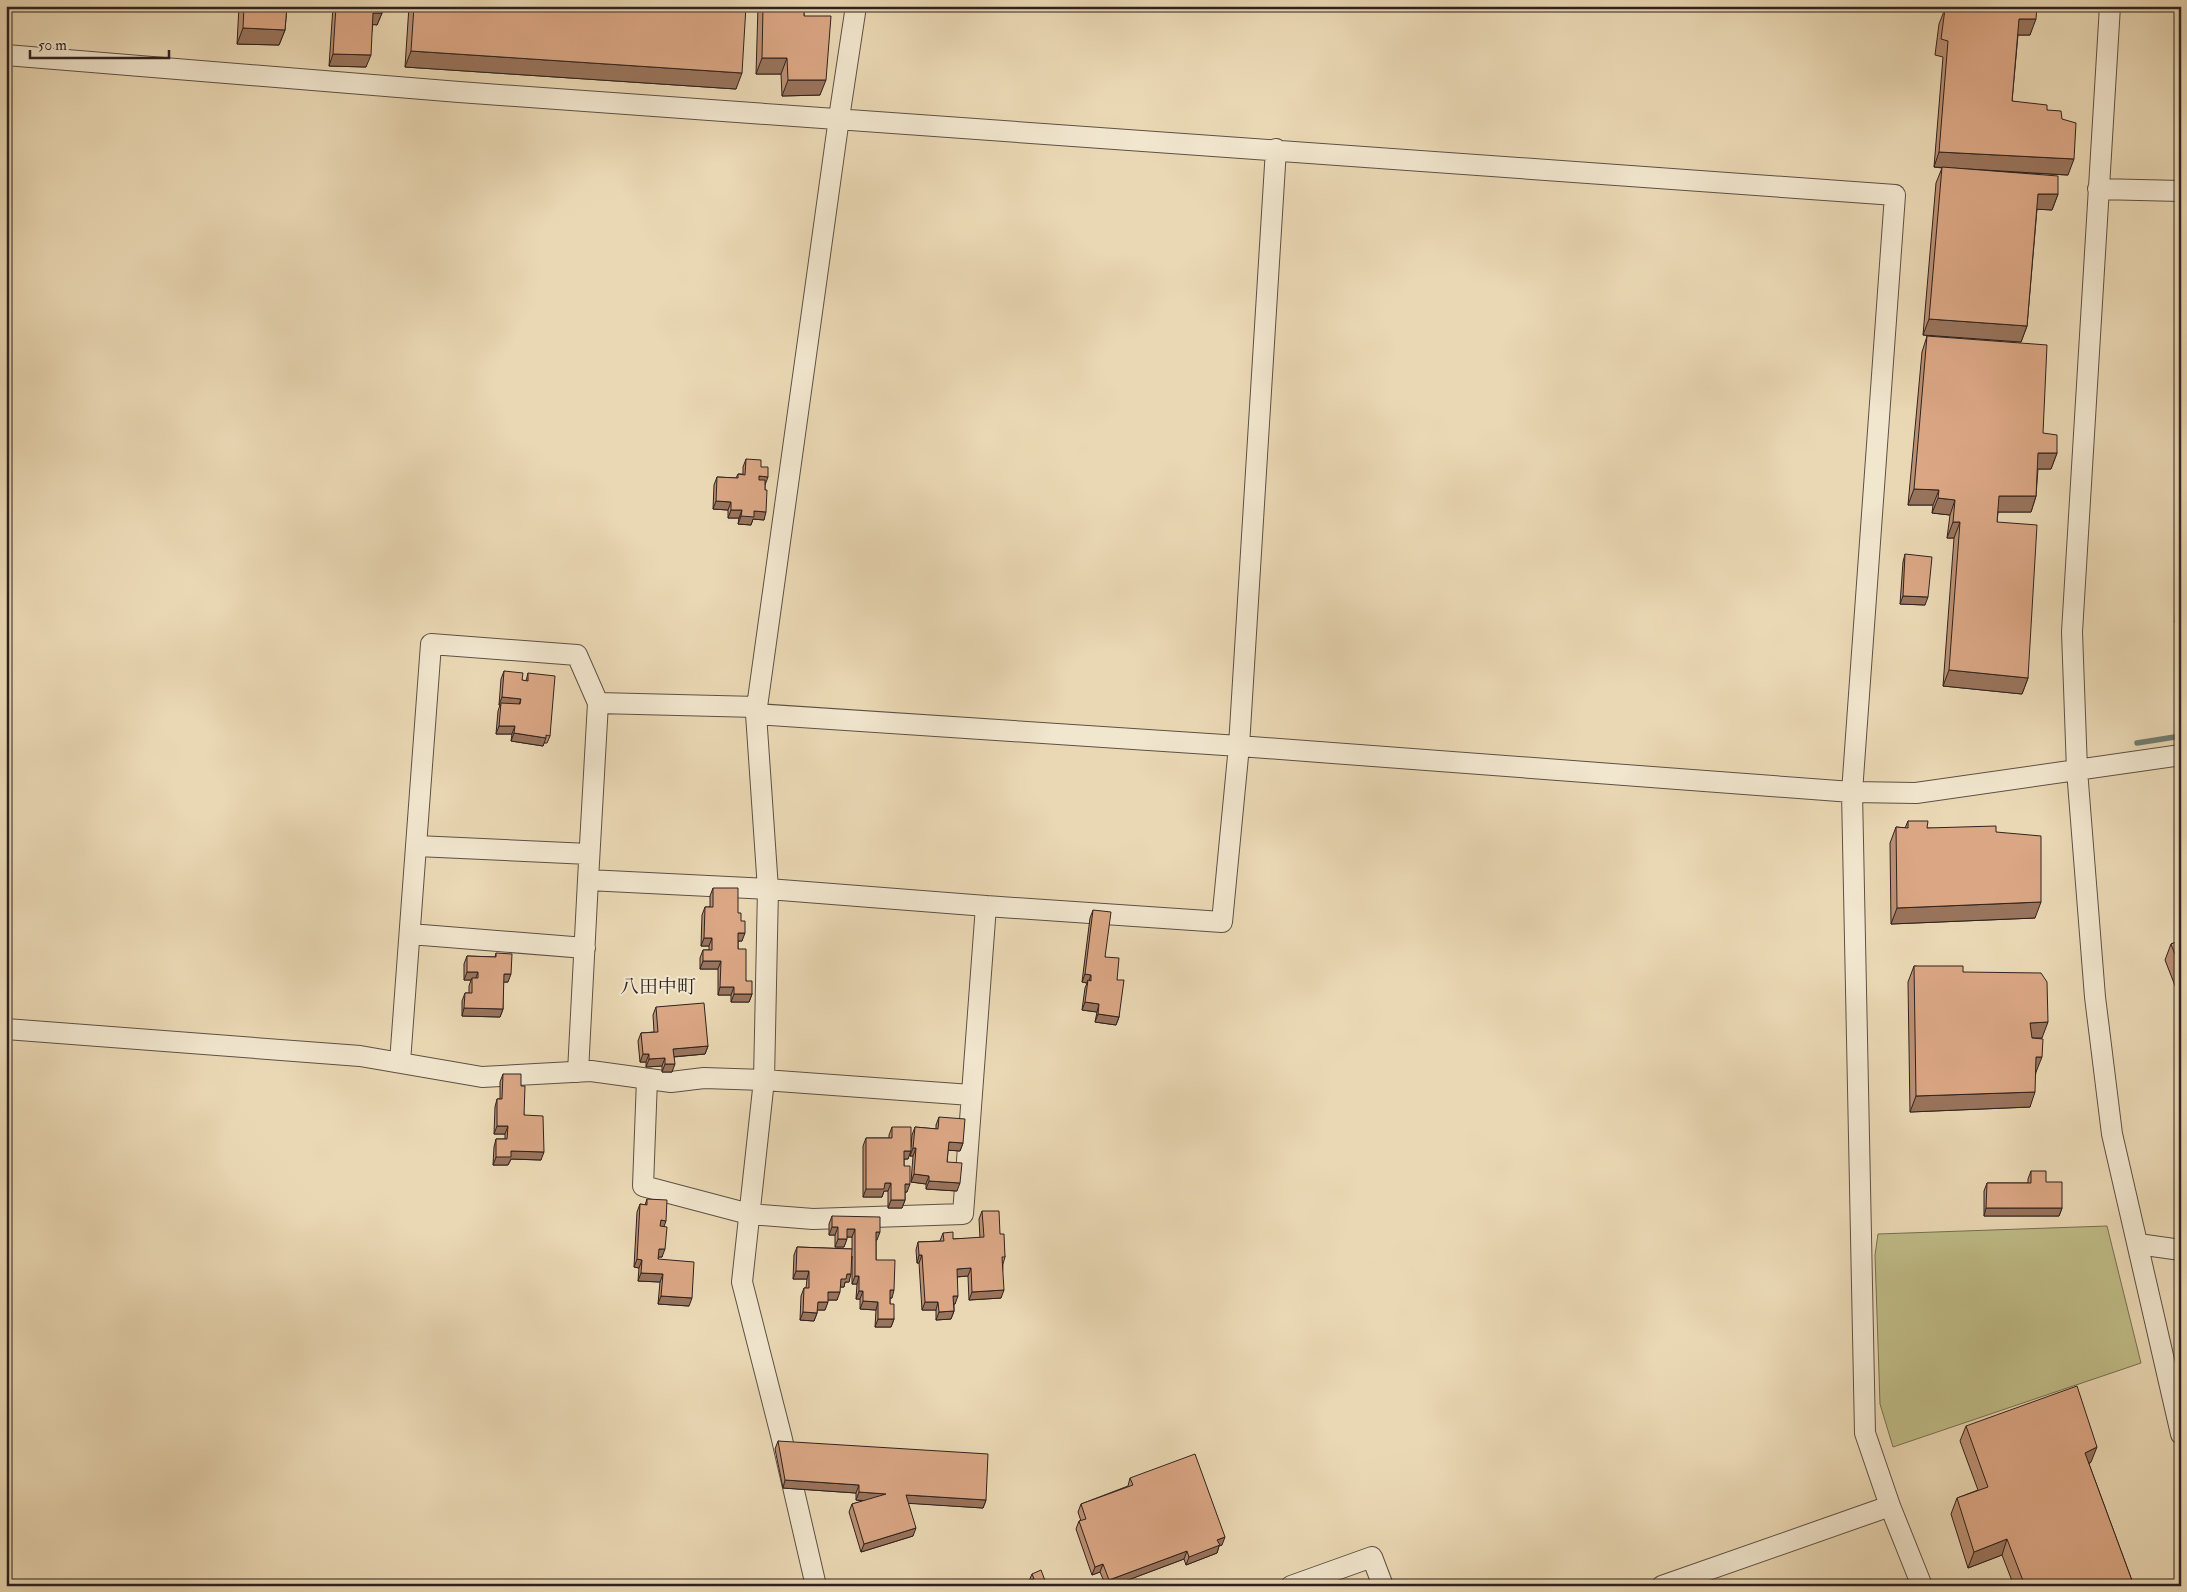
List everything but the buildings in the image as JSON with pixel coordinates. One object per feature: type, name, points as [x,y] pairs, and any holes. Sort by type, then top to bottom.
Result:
[{"type":"street","points":[[816,1586],[781,1435],[742,1282],[764,1080],[768,888],[756,710],[856,6]]},
{"type":"street","points":[[2110,6],[2072,632],[2077,770],[2100,1036],[2112,1134],[2181,1434]]},
{"type":"street","points":[[6,55],[460,92],[1276,149],[1895,195],[1852,792],[1865,1433],[1890,1506],[1922,1586]]},
{"type":"street","points":[[588,880],[768,888],[986,906],[1222,922],[1239,746],[1276,149]]},
{"type":"street","points":[[2098,189],[2181,191]]},
{"type":"street","points":[[400,1062],[431,644],[577,655],[598,703],[596,774],[592,797],[578,1072]]},
{"type":"street","points":[[598,703],[756,710],[1852,792],[1916,793],[2181,755]]},
{"type":"street","points":[[417,846],[589,854]]},
{"type":"street","points":[[647,1079],[642,1186],[749,1214],[813,1219],[963,1214],[986,906]]},
{"type":"street","points":[[410,934],[585,948]]},
{"type":"street","points":[[6,1029],[360,1056],[482,1077],[591,1072],[671,1082],[704,1078],[764,1080],[972,1095]]},
{"type":"street","points":[[2138,1244],[2181,1250]]},
{"type":"street","points":[[1662,1586],[1890,1506]]},
{"type":"street","points":[[1290,1586],[1372,1557],[1383,1586]]},
{"type":"shaded area","points":[[2107,1226],[2141,1363],[1893,1447],[1880,1404],[1875,1255],[1878,1234]]},
{"type":"waterway","points":[[2137,743],[2181,736]]},
{"type":"district","name":"八田中町","points":[[658,987]]}]
